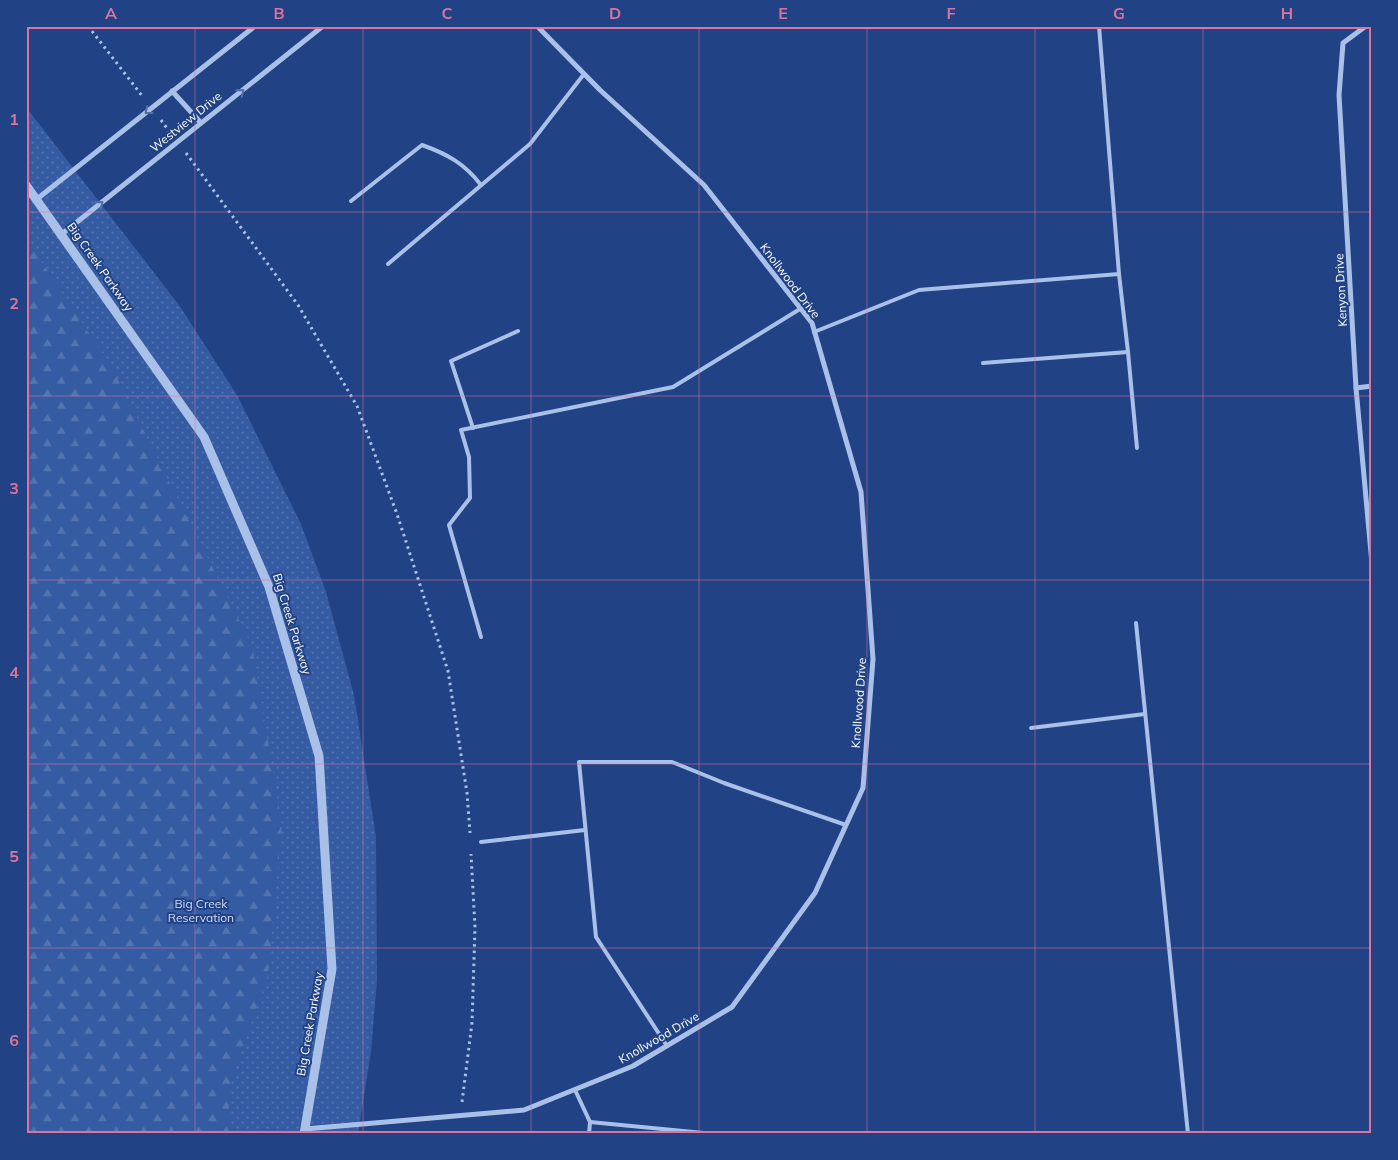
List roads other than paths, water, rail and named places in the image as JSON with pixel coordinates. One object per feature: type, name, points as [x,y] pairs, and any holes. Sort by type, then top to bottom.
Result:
[{"type":"street","points":[[37,198],[255,26]]},
{"type":"street","name":"Westview Drive","points":[[62,234],[178,142],[316,28],[323,26]]},
{"type":"street","name":"Knollwood Drive","points":[[305,1131],[524,1110],[633,1066],[732,1007],[815,893],[863,788],[873,659],[861,492],[812,323],[704,185],[584,74],[537,26]]},
{"type":"street","name":"Kenyon Drive","points":[[1366,26],[1343,42],[1339,95],[1356,388],[1372,564]]},
{"type":"street","points":[[172,91],[201,123]]},
{"type":"street","name":"Big Creek Parkway","points":[[26,185],[204,437],[269,587],[319,756],[332,969],[305,1131]]},
{"type":"street","points":[[1356,388],[1372,386]]},
{"type":"street","points":[[1368,1134],[1372,1132]]},
{"type":"lane","points":[[1099,26],[1119,274],[1137,448]]},
{"type":"lane","points":[[388,264],[530,144],[584,74]]},
{"type":"lane","points":[[351,201],[422,145],[446,154],[473,174],[481,185]]},
{"type":"lane","points":[[814,332],[920,290],[1119,274]]},
{"type":"lane","points":[[482,637],[449,526],[470,498],[469,457],[460,430],[673,387],[800,309]]},
{"type":"lane","points":[[473,428],[451,361],[518,331]]},
{"type":"lane","points":[[983,363],[1128,352]]},
{"type":"lane","points":[[1136,623],[1188,1134]]},
{"type":"lane","points":[[1031,728],[1145,714]]},
{"type":"lane","points":[[666,1046],[596,937],[579,762],[672,762],[724,783],[846,825]]},
{"type":"lane","points":[[482,842],[586,830]]},
{"type":"lane","points":[[575,1090],[590,1122],[589,1134]]},
{"type":"lane","points":[[590,1122],[714,1134]]},
{"type":"park label","name":"Big Creek Reservation","points":[[201,911]]}]
